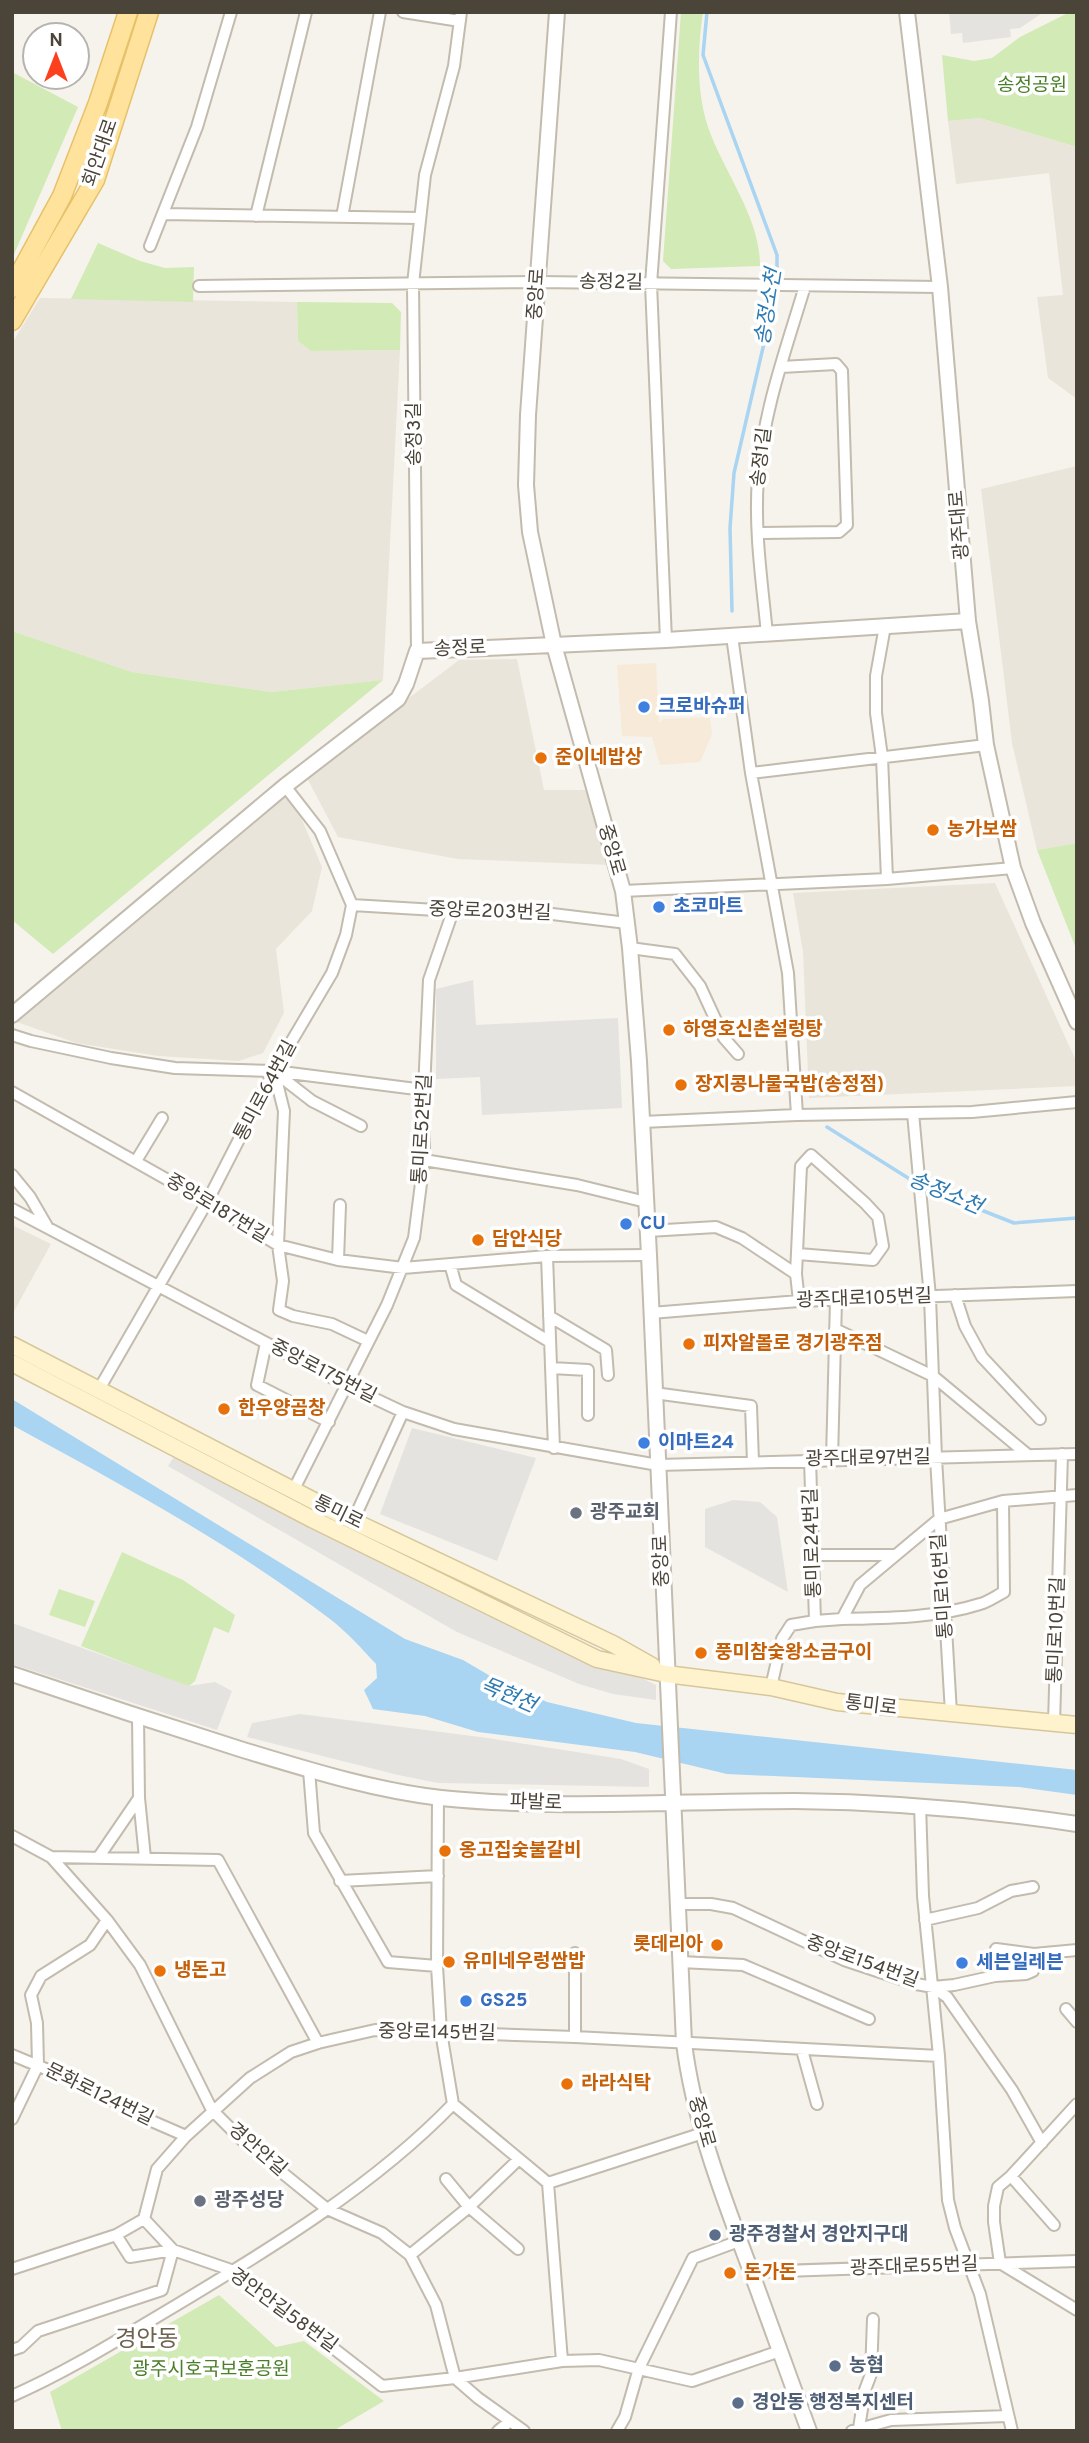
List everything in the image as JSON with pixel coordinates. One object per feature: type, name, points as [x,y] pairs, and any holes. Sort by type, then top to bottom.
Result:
[{"type":"main road","name":"회안대로","points":[[12,288],[62,196],[98,103],[128,12]]},
{"type":"main road","name":"회안대로","points":[[12,321],[95,180],[149,12]]},
{"type":"main road","name":"통미로","points":[[12,1345],[293,1491],[613,1644],[666,1674]]},
{"type":"main road","name":"통미로","points":[[12,1363],[312,1519],[597,1659],[666,1674],[771,1687],[837,1702],[1077,1725]]},
{"type":"street","points":[[150,246],[197,127],[231,12]]},
{"type":"street","points":[[256,216],[306,12]]},
{"type":"street","points":[[342,217],[380,12]]},
{"type":"street","name":"송정3길","points":[[403,12],[461,17],[454,66],[430,150],[413,284],[416,651]]},
{"type":"street","name":"중앙로","points":[[557,12],[528,415],[526,485],[530,532],[554,645],[623,891],[630,948],[648,1231],[684,2043],[692,2096],[703,2133],[739,2241],[809,2431]]},
{"type":"street","points":[[666,640],[651,284],[671,12]]},
{"type":"street","name":"광주대로","points":[[908,12],[940,287],[968,621],[986,745],[1013,868],[1033,923],[1077,1022]]},
{"type":"street","points":[[163,214],[420,218]]},
{"type":"street","name":"송정2길","points":[[199,286],[538,282],[940,287]]},
{"type":"street","name":"송정1길","points":[[767,634],[758,533],[761,448],[773,389],[806,286]]},
{"type":"street","points":[[758,533],[839,532],[847,525],[842,371],[836,364],[781,367]]},
{"type":"street","name":"송정로","points":[[12,1015],[285,786],[398,699],[406,684],[416,651],[666,640],[968,621]]},
{"type":"street","points":[[886,626],[876,676],[876,713],[882,757],[887,879]]},
{"type":"street","points":[[732,636],[751,773],[788,972],[797,1115]]},
{"type":"street","points":[[751,773],[986,745]]},
{"type":"street","points":[[285,786],[320,831],[352,905]]},
{"type":"street","points":[[623,891],[887,879],[1013,868]]},
{"type":"street","name":"중앙로203번길","points":[[352,905],[544,913],[627,923]]},
{"type":"street","name":"통미로64번길","points":[[98,1391],[207,1202],[274,1072],[332,973],[346,935],[352,905]]},
{"type":"street","name":"통미로52번길","points":[[293,1491],[403,1268],[414,1238],[424,1160],[429,981],[453,911]]},
{"type":"street","points":[[630,948],[675,954],[700,986],[724,1038],[738,1054]]},
{"type":"street","points":[[12,1035],[111,1058],[175,1068],[274,1072],[424,1090]]},
{"type":"street","points":[[274,1072],[313,1101],[361,1126]]},
{"type":"street","points":[[274,1072],[284,1111],[278,1245],[283,1281],[279,1310],[293,1316],[332,1324],[368,1341]]},
{"type":"street","name":"중앙로187번길","points":[[12,1092],[278,1245],[338,1260],[403,1268],[547,1256],[649,1255]]},
{"type":"street","points":[[642,1122],[797,1115],[972,1112],[1077,1102]]},
{"type":"street","name":"통미로16번길","points":[[913,1113],[930,1297],[939,1519],[951,1713]]},
{"type":"street","points":[[136,1161],[162,1118]]},
{"type":"street","points":[[798,1254],[873,1260],[883,1246],[878,1217],[811,1155],[801,1166],[796,1274],[800,1301]]},
{"type":"street","points":[[424,1160],[577,1185],[646,1202]]},
{"type":"street","points":[[12,1175],[30,1196],[48,1228]]},
{"type":"street","points":[[338,1260],[340,1205]]},
{"type":"street","name":"중앙로175번길","points":[[12,1209],[346,1385],[403,1412],[454,1429],[658,1465]]},
{"type":"street","points":[[648,1231],[716,1227],[742,1238],[796,1274]]},
{"type":"street","points":[[547,1256],[554,1448]]},
{"type":"street","points":[[450,1264],[456,1285],[550,1342]]},
{"type":"street","name":"광주대로105번길","points":[[651,1313],[800,1301],[1077,1291]]},
{"type":"street","points":[[955,1295],[965,1326],[982,1357],[1040,1419]]},
{"type":"street","points":[[832,1459],[836,1300]]},
{"type":"street","points":[[549,1316],[606,1350],[608,1375]]},
{"type":"street","points":[[835,1329],[933,1376],[1028,1455]]},
{"type":"street","points":[[266,1343],[257,1385],[329,1422]]},
{"type":"street","points":[[551,1368],[588,1370],[588,1415]]},
{"type":"street","points":[[654,1393],[751,1406],[752,1462]]},
{"type":"street","points":[[354,1521],[403,1412]]},
{"type":"street","name":"통미로10번길","points":[[1054,1723],[1062,1454]]},
{"type":"street","name":"광주대로97번길","points":[[658,1465],[1077,1454]]},
{"type":"street","name":"통미로24번길","points":[[771,1687],[782,1639],[791,1625],[815,1621],[810,1459]]},
{"type":"street","points":[[842,1619],[860,1585],[939,1519],[1003,1501],[1077,1495]]},
{"type":"street","points":[[815,1621],[897,1618],[945,1611],[981,1604],[1004,1592],[1003,1501]]},
{"type":"street","points":[[813,1555],[893,1555]]},
{"type":"street","name":"파발로","points":[[12,1674],[138,1717],[309,1770],[392,1790],[438,1797],[485,1802],[592,1805],[674,1801],[920,1805],[1077,1824]]},
{"type":"street","points":[[138,1717],[139,1797],[145,1858]]},
{"type":"street","points":[[309,1770],[314,1833],[388,1962],[437,1966]]},
{"type":"street","points":[[98,1858],[139,1797]]},
{"type":"street","points":[[438,1797],[437,1966],[441,2032],[453,2104],[548,2183],[562,2361]]},
{"type":"street","points":[[920,1805],[925,1920],[939,2056],[948,2200],[955,2228],[980,2294],[1012,2431]]},
{"type":"street","name":"경안안길","points":[[12,1836],[51,1857],[107,1920],[140,1965],[212,2110],[242,2140],[327,2209],[382,2233],[410,2255],[436,2305],[455,2378]]},
{"type":"street","points":[[51,1857],[218,1860],[318,2043]]},
{"type":"street","points":[[340,1881],[438,1876]]},
{"type":"street","points":[[925,1920],[978,1908],[1011,1891],[1033,1887]]},
{"type":"street","name":"중앙로154번길","points":[[678,1903],[733,1908],[844,1960],[933,1987],[995,1976],[1026,1974],[1033,1970],[1034,1955]]},
{"type":"street","points":[[12,2119],[38,2065],[37,2023],[32,1995],[41,1976],[90,1945],[107,1920]]},
{"type":"street","points":[[996,1949],[1034,1955],[1077,1950]]},
{"type":"street","points":[[575,1953],[575,2036]]},
{"type":"street","points":[[680,1962],[743,1965],[869,2019]]},
{"type":"street","points":[[933,1987],[947,1997],[1012,2090],[1042,2143]]},
{"type":"street","points":[[1066,2009],[1077,2022]]},
{"type":"street","name":"중앙로145번길","points":[[144,2219],[157,2169],[212,2110],[250,2078],[292,2052],[375,2030],[575,2036],[939,2056]]},
{"type":"street","points":[[802,2050],[817,2104]]},
{"type":"street","name":"문화로124번길","points":[[12,2055],[87,2086],[140,2116],[186,2136]]},
{"type":"street","points":[[12,2396],[57,2376],[234,2271],[327,2209],[428,2130],[453,2104]]},
{"type":"street","points":[[1077,2104],[998,2187],[994,2222],[1000,2263],[1077,2310]]},
{"type":"street","points":[[548,2183],[703,2133]]},
{"type":"street","points":[[410,2255],[470,2207],[519,2159]]},
{"type":"street","points":[[1011,2176],[1054,2225]]},
{"type":"street","points":[[446,2179],[470,2207],[518,2249]]},
{"type":"street","points":[[12,2269],[116,2235],[144,2219],[173,2250],[162,2290],[38,2331],[21,2347],[12,2350]]},
{"type":"street","name":"경안안길58번길","points":[[116,2235],[130,2257],[173,2250],[234,2271],[382,2386],[455,2378],[562,2361],[599,2360],[692,2381],[780,2351]]},
{"type":"street","points":[[617,2431],[625,2417],[639,2368],[693,2258],[739,2241]]},
{"type":"street","name":"광주대로55번길","points":[[751,2272],[1077,2261]]},
{"type":"street","points":[[873,2319],[871,2374],[855,2429],[891,2420],[1008,2416]]},
{"type":"street","points":[[455,2378],[524,2431]]},
{"type":"street","points":[[498,2431],[509,2422]]},
{"type":"shaded area","points":[[949,12],[1044,12],[1020,28],[1010,29],[1011,37],[963,43],[962,33],[951,34]]},
{"type":"shaded area","points":[[980,118],[1077,147],[1077,399],[1048,378],[1037,297],[1063,295],[1049,173],[956,184],[948,121]]},
{"type":"shaded area","points":[[40,298],[297,302],[298,341],[311,351],[400,350],[383,680],[271,692],[132,672],[12,631],[12,343]]},
{"type":"shaded area","points":[[1077,466],[1077,843],[1037,850],[1012,743],[981,489]]},
{"type":"shaded area","points":[[517,659],[544,790],[587,790],[611,865],[458,859],[338,837],[306,776],[459,660]]},
{"type":"shaded area","points":[[656,663],[659,723],[664,719],[710,717],[712,734],[700,762],[660,765],[652,737],[622,736],[617,665]]},
{"type":"shaded area","points":[[289,789],[322,867],[312,911],[276,949],[284,1013],[263,1053],[239,1061],[158,1056],[76,1043],[17,1022]]},
{"type":"shaded area","points":[[995,883],[1077,1063],[1077,1086],[809,1098],[803,952],[793,893]]},
{"type":"shaded area","points":[[473,980],[476,1025],[618,1018],[622,1108],[482,1115],[480,1077],[436,1079],[436,989]]},
{"type":"shaded area","points":[[12,1225],[51,1244],[13,1313],[12,1313]]},
{"type":"shaded area","points":[[412,1428],[536,1458],[497,1561],[380,1514]]},
{"type":"shaded area","points":[[178,1450],[656,1685],[656,1700],[613,1694],[579,1684],[457,1632],[168,1466]]},
{"type":"shaded area","points":[[733,1500],[760,1502],[777,1517],[788,1592],[705,1547],[705,1509]]},
{"type":"shaded area","points":[[12,1623],[189,1686],[215,1682],[232,1691],[217,1730],[12,1664]]},
{"type":"shaded area","points":[[300,1714],[488,1738],[621,1759],[649,1769],[649,1787],[438,1783],[247,1737],[252,1723]]},
{"type":"green space","points":[[681,12],[703,12],[699,59],[700,90],[706,121],[749,215],[759,249],[760,266],[671,269],[663,261]]},
{"type":"green space","name":"송정공원","points":[[1070,12],[1077,12],[1077,147],[980,118],[948,121],[942,55],[974,61],[992,58],[1020,37]]},
{"type":"green space","points":[[12,72],[21,77],[21,91],[48,91],[78,107],[12,259]]},
{"type":"green space","points":[[98,243],[140,261],[165,268],[194,267],[193,302],[71,299]]},
{"type":"green space","points":[[297,302],[392,303],[401,312],[400,350],[311,351],[298,341]]},
{"type":"green space","points":[[12,631],[132,672],[271,692],[383,680],[53,954],[12,920]]},
{"type":"green space","points":[[1077,843],[1077,951],[1037,850]]},
{"type":"green space","points":[[122,1552],[183,1580],[235,1615],[229,1633],[214,1627],[195,1681],[189,1686],[81,1646]]},
{"type":"green space","points":[[59,1589],[95,1601],[85,1627],[49,1615]]},
{"type":"green space","name":"광주시호국보훈공원","points":[[219,2295],[276,2347],[304,2341],[384,2401],[333,2431],[62,2431],[50,2392]]},
{"type":"water","name":"목현천","points":[[12,1399],[405,1639],[463,1660],[497,1680],[547,1702],[636,1723],[1077,1770],[1077,1795],[1019,1787],[727,1774],[635,1752],[478,1732],[425,1716],[373,1709],[364,1690],[377,1678],[376,1664],[336,1624],[215,1541],[12,1425]]},
{"type":"waterway","name":"송정소천","points":[[707,12],[703,55],[777,255],[777,287],[734,473],[730,528],[732,611]]},
{"type":"waterway","name":"송정소천","points":[[827,1127],[916,1183]]},
{"type":"waterway","name":"송정소천","points":[[923,1187],[1014,1223],[1077,1218]]},
{"type":"place","name":"크로바슈퍼","points":[[644,707]]},
{"type":"place","name":"준이네밥상","points":[[541,758]]},
{"type":"place","name":"농가보쌈","points":[[933,830]]},
{"type":"place","name":"초코마트","points":[[659,907]]},
{"type":"place","name":"하영호신촌설렁탕","points":[[669,1030]]},
{"type":"place","name":"장지콩나물국밥(송정점)","points":[[681,1085]]},
{"type":"place","name":"CU","points":[[626,1224]]},
{"type":"place","name":"담안식당","points":[[478,1240]]},
{"type":"place","name":"피자알볼로 경기광주점","points":[[689,1344]]},
{"type":"place","name":"한우양곱창","points":[[224,1409]]},
{"type":"place","name":"이마트24","points":[[644,1443]]},
{"type":"place","name":"광주교회","points":[[576,1513]]},
{"type":"place","name":"풍미참숯왕소금구이","points":[[701,1653]]},
{"type":"place","name":"옹고집숯불갈비","points":[[445,1851]]},
{"type":"place","name":"롯데리아","points":[[717,1945]]},
{"type":"place","name":"유미네우렁쌈밥","points":[[449,1962]]},
{"type":"place","name":"세븐일레븐","points":[[962,1963]]},
{"type":"place","name":"냉돈고","points":[[160,1971]]},
{"type":"place","name":"GS25","points":[[466,2001]]},
{"type":"place","name":"라라식탁","points":[[567,2084]]},
{"type":"place","name":"광주성당","points":[[200,2201]]},
{"type":"place","name":"광주경찰서 경안지구대","points":[[715,2235]]},
{"type":"place","name":"돈가돈","points":[[730,2273]]},
{"type":"place","name":"농협","points":[[835,2366]]},
{"type":"place","name":"경안동 행정복지센터","points":[[738,2403]]},
{"type":"district","name":"경안동","points":[[147,2340]]}]
